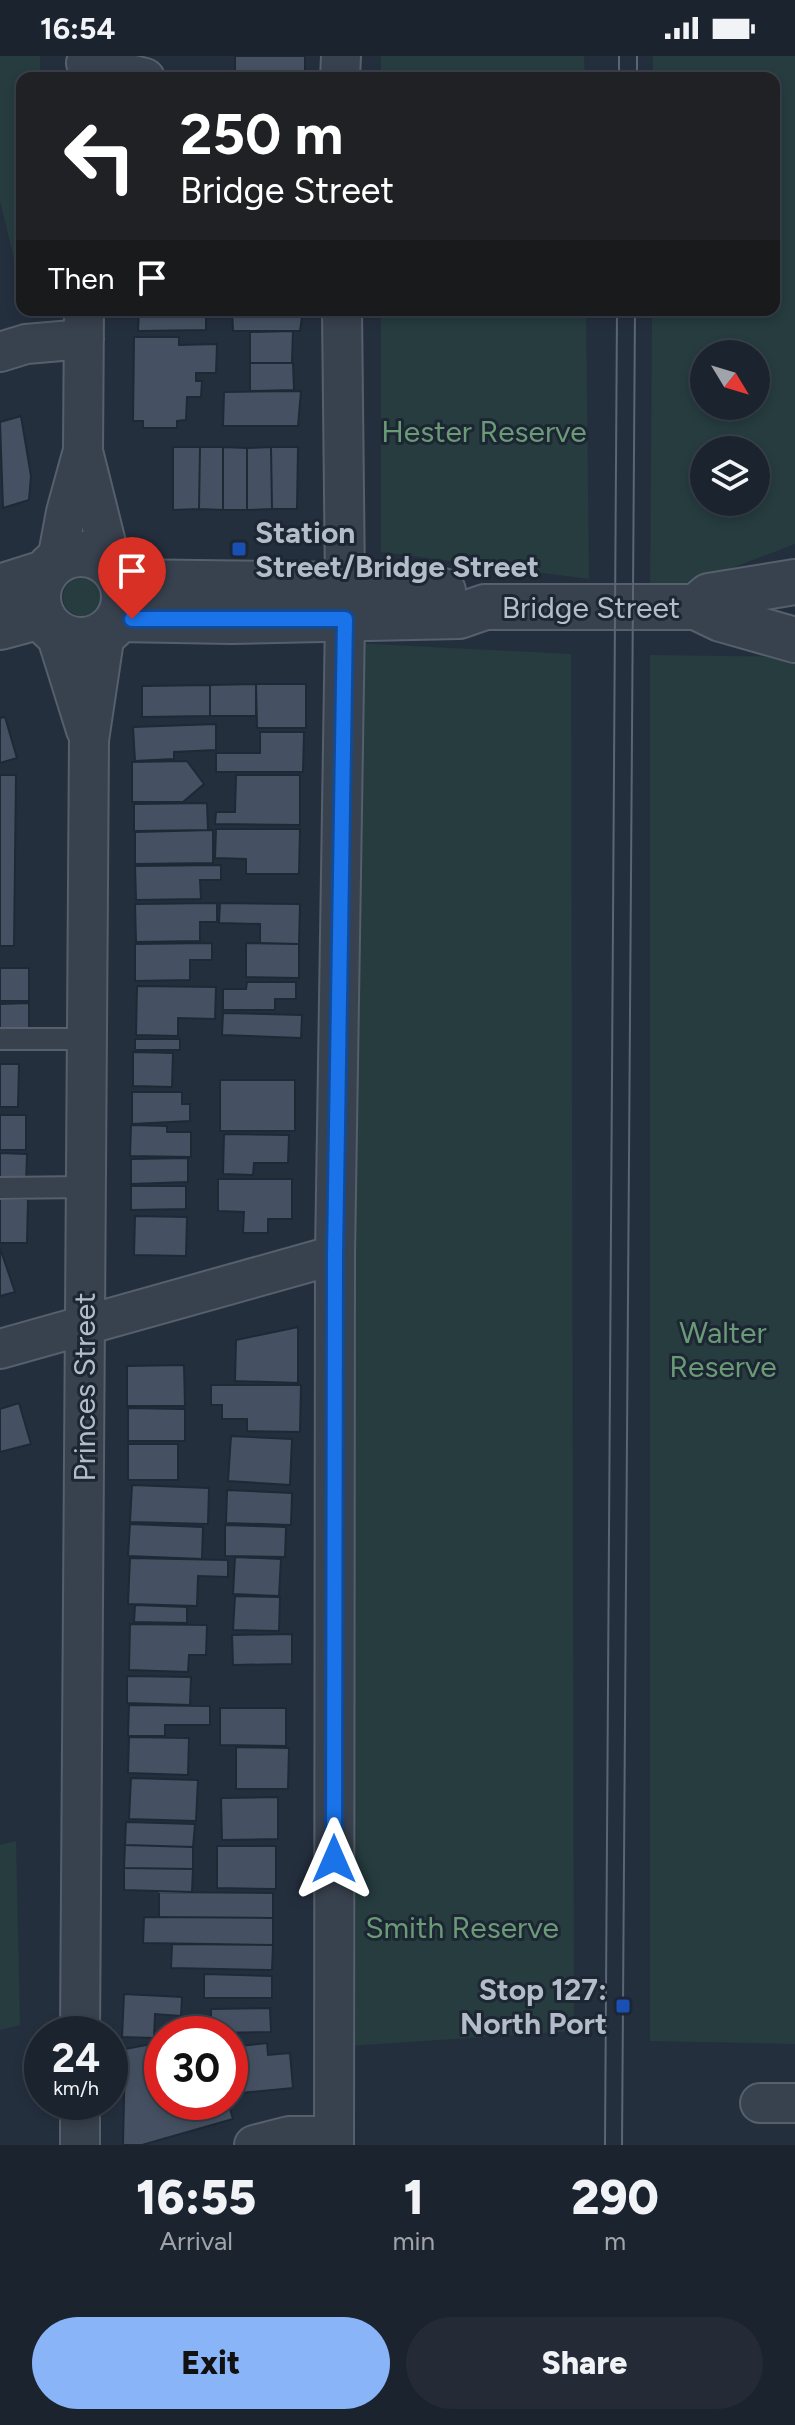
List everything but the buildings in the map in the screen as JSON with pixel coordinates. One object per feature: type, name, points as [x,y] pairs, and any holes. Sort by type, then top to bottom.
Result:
[{"type":"street","points":[[86,66],[116,72]]},
{"type":"street","points":[[254,2145],[289,2136],[334,2140],[335,1255],[345,602],[342,316]]},
{"type":"street","points":[[0,352],[84,324]]},
{"type":"street","name":"Princes Street","points":[[80,2016],[89,740],[114,600],[83,451],[84,324]]},
{"type":"street","name":"Princes Street","points":[[83,451],[66,512],[50,596],[89,740]]},
{"type":"street","points":[[0,627],[50,596],[86,554],[114,600],[88,640],[75,641],[50,596]]},
{"type":"street","name":"Bridge Street","points":[[696,607],[709,596],[795,582]]},
{"type":"street","points":[[0,587],[50,596]]},
{"type":"street","name":"Bridge Street","points":[[114,600],[345,602],[465,593],[485,607],[696,607],[721,619],[795,640]]},
{"type":"street","points":[[0,1349],[335,1255]]},
{"type":"street","points":[[80,2120],[80,2145]]},
{"type":"lane","points":[[0,1039],[87,1039]]},
{"type":"lane","points":[[0,1188],[86,1187]]},
{"type":"green space","points":[[0,56],[40,56],[40,72],[16,72],[16,266],[0,201]]},
{"type":"green space","points":[[381,56],[584,56],[585,72],[381,72]]},
{"type":"green space","points":[[653,56],[795,56],[795,544],[650,599],[652,316],[780,316],[780,72],[653,72]]},
{"type":"green space","name":"Hester Reserve","points":[[381,316],[586,316],[589,579],[381,552]]},
{"type":"green space","points":[[82,578],[95,584],[101,597],[95,610],[82,616],[69,610],[63,597],[69,584]]},
{"type":"green space","name":"Smith Reserve","points":[[352,643],[571,654],[574,2031],[348,2046]]},
{"type":"green space","name":"Walter Reserve","points":[[650,655],[795,657],[795,2044],[650,2041]]},
{"type":"green space","points":[[16,1841],[20,2025],[0,2030],[0,1845]]},
{"type":"tram line","points":[[619,56],[619,72]]},
{"type":"tram line","points":[[637,56],[637,72]]},
{"type":"tram line","points":[[605,2145],[617,316]]},
{"type":"tram line","points":[[622,2145],[635,316]]},
{"type":"place","name":"Station Street/Bridge Street","points":[[239,549]]},
{"type":"place","name":"Stop 127: North Port","points":[[623,2006]]},
{"type":"route","points":[[132,619],[345,619],[335,1255],[334,1859]]}]
